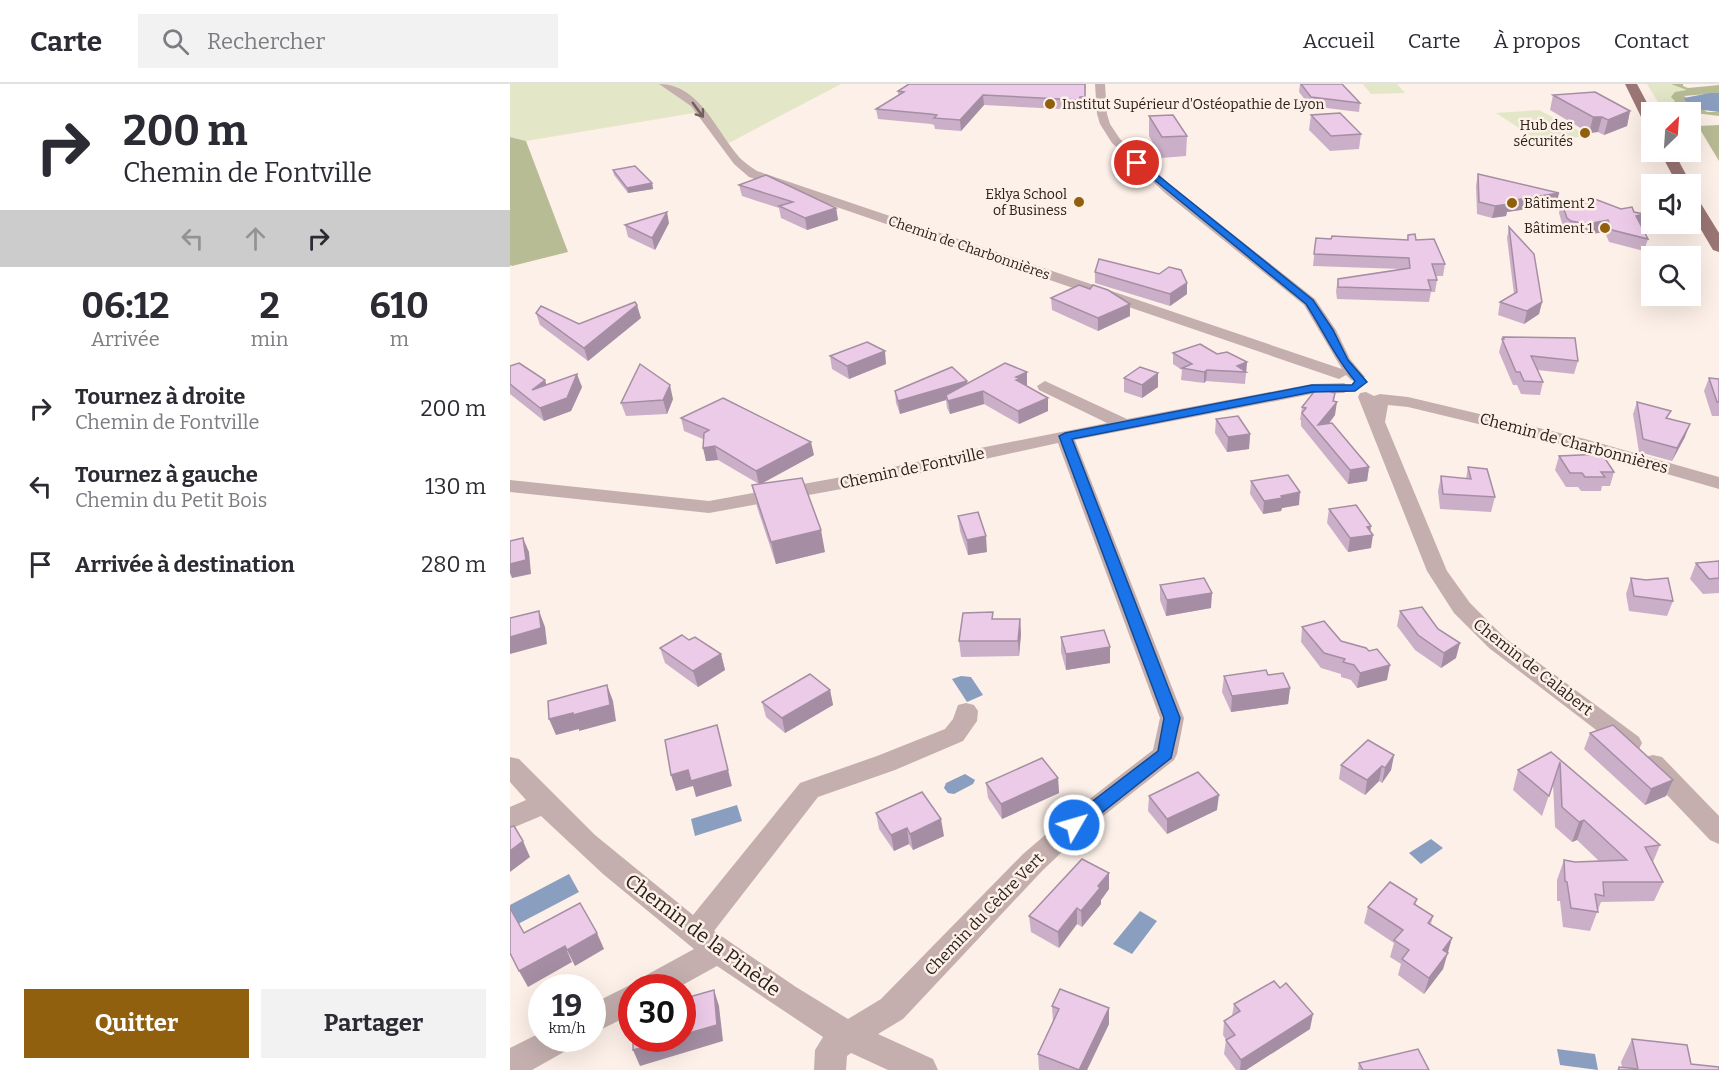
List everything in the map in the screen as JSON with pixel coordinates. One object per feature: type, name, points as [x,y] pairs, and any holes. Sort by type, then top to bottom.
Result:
[{"type":"main road","points":[[1631,84],[1641,104]]},
{"type":"main road","points":[[1701,216],[1719,247]]},
{"type":"street","name":"Chemin de Charbonnières","points":[[664,84],[691,100],[738,162],[753,174],[1165,316],[1308,362],[1354,385],[1428,406],[1590,446],[1719,483]]},
{"type":"street","points":[[1100,84],[1102,114],[1105,124],[1116,141],[1161,183],[1310,302],[1354,385]]},
{"type":"street","name":"Chemin de Fontville","points":[[510,486],[709,507],[880,476],[1065,436],[1312,389],[1354,385]]},
{"type":"street","name":"Chemin de Calabert","points":[[1354,385],[1376,424],[1437,571],[1474,623],[1497,643],[1609,726],[1651,762],[1719,833]]},
{"type":"street","points":[[1045,386],[1126,426]]},
{"type":"street","name":"Chemin du Cèdre Vert","points":[[848,1035],[892,1009],[1033,862],[1074,825],[1166,754],[1172,718],[1065,436]]},
{"type":"street","points":[[668,974],[707,942],[809,790],[886,763],[954,735],[965,721],[966,711]]},
{"type":"street","name":"Chemin de la Pinède","points":[[510,766],[543,803],[634,886],[707,942],[772,988],[848,1035],[922,1070]]},
{"type":"street","points":[[510,819],[543,803]]},
{"type":"street","points":[[830,1070],[831,1050],[848,1035]]},
{"type":"street","points":[[510,1065],[534,1052]]},
{"type":"green space","points":[[510,84],[841,84],[729,143],[694,113],[526,141],[510,137]]},
{"type":"green space","points":[[1363,84],[1397,84],[1405,93],[1371,94]]},
{"type":"green space","points":[[1647,84],[1671,84],[1690,90],[1673,102],[1658,102]]},
{"type":"green space","points":[[1671,84],[1683,84],[1688,88],[1719,85],[1719,93],[1684,96],[1693,102],[1674,102],[1671,97],[1675,92],[1687,90]]},
{"type":"green space","points":[[1701,108],[1707,112],[1719,112],[1719,116],[1701,114]]},
{"type":"green space","points":[[1539,110],[1589,136],[1539,141],[1496,113]]},
{"type":"green space","points":[[1719,125],[1719,161],[1701,131],[1701,126]]},
{"type":"green space","points":[[510,137],[526,141],[568,252],[512,266],[510,265]]},
{"type":"water","points":[[1719,93],[1719,112],[1701,110],[1701,102],[1686,102],[1684,98]]},
{"type":"water","points":[[961,676],[971,677],[983,695],[967,702],[952,679]]},
{"type":"water","points":[[965,774],[975,780],[973,784],[954,794],[948,793],[944,788],[946,783]]},
{"type":"water","points":[[737,805],[742,821],[695,836],[691,819]]},
{"type":"water","points":[[1431,839],[1443,848],[1421,864],[1409,853]]},
{"type":"water","points":[[569,874],[579,892],[518,924],[510,910],[510,905]]},
{"type":"water","points":[[1140,911],[1157,921],[1132,954],[1113,944]]},
{"type":"water","points":[[1557,1049],[1595,1054],[1598,1070],[1560,1065]]},
{"type":"building","points":[[909,84],[1085,84],[1085,97],[1080,97],[1079,100],[983,95],[960,120],[934,118],[937,115],[930,114],[876,109],[904,92],[898,91]]},
{"type":"building","points":[[1301,84],[1342,84],[1360,103],[1311,97]]},
{"type":"building","points":[[1595,92],[1630,111],[1608,120],[1593,117],[1553,95]]},
{"type":"building","points":[[1340,113],[1361,134],[1331,136],[1311,115]]},
{"type":"building","points":[[1173,115],[1187,136],[1162,137],[1149,116]]},
{"type":"building","points":[[635,166],[652,183],[627,188],[613,170]]},
{"type":"building","points":[[1478,174],[1559,193],[1508,201],[1509,204],[1495,206],[1479,202]]},
{"type":"building","points":[[766,175],[836,208],[805,218],[779,206],[793,202],[739,185]]},
{"type":"building","points":[[1592,198],[1621,209],[1632,207],[1634,212],[1641,213],[1636,216],[1641,226],[1641,234],[1645,234],[1648,239],[1612,230],[1608,220],[1587,224],[1571,221],[1567,218],[1561,201]]},
{"type":"building","points":[[667,212],[652,238],[625,225]]},
{"type":"building","points":[[1509,227],[1534,254],[1542,302],[1527,311],[1500,302],[1517,292]]},
{"type":"building","points":[[1415,234],[1416,240],[1434,239],[1445,264],[1432,264],[1437,280],[1428,280],[1431,290],[1338,287],[1338,279],[1410,268],[1409,258],[1314,254],[1316,238],[1331,239],[1332,236],[1408,240],[1408,235]]},
{"type":"building","points":[[1099,259],[1159,274],[1169,267],[1181,270],[1187,283],[1170,294],[1095,272]]},
{"type":"building","points":[[1079,285],[1090,289],[1093,285],[1108,290],[1130,304],[1098,318],[1051,298]]},
{"type":"building","points":[[635,302],[637,305],[584,348],[536,313],[541,306],[579,324]]},
{"type":"building","points":[[1503,337],[1575,338],[1578,361],[1531,356],[1543,382],[1524,381],[1520,372],[1516,372]]},
{"type":"building","points":[[867,342],[885,351],[847,366],[830,356]]},
{"type":"building","points":[[1200,344],[1217,354],[1227,352],[1247,362],[1237,366],[1246,372],[1207,370],[1204,372],[1182,368],[1192,364],[1173,353]]},
{"type":"building","points":[[519,363],[545,380],[532,390],[577,374],[567,398],[540,408],[510,384],[510,366]]},
{"type":"building","points":[[1005,363],[1027,372],[1016,377],[1020,378],[1016,380],[1048,398],[1018,411],[983,391],[948,401],[946,395]]},
{"type":"building","points":[[640,364],[670,385],[663,400],[621,403]]},
{"type":"building","points":[[952,367],[967,381],[898,401],[895,391]]},
{"type":"building","points":[[1140,367],[1158,373],[1142,385],[1124,378]]},
{"type":"building","points":[[1709,378],[1719,379],[1719,402],[1717,402]]},
{"type":"building","points":[[1317,388],[1335,393],[1333,401],[1337,402],[1318,425],[1332,423],[1369,467],[1350,470],[1302,413],[1306,408],[1302,407]]},
{"type":"building","points":[[723,398],[811,442],[756,471],[715,446],[703,448],[704,433],[709,430],[681,418]]},
{"type":"building","points":[[1637,402],[1671,411],[1666,418],[1690,424],[1677,448],[1643,439]]},
{"type":"building","points":[[1238,416],[1250,434],[1228,437],[1216,419]]},
{"type":"building","points":[[1602,454],[1614,472],[1601,472],[1605,477],[1585,477],[1582,473],[1570,473],[1559,456]]},
{"type":"building","points":[[1468,467],[1487,469],[1495,497],[1443,494],[1441,476],[1471,479]]},
{"type":"building","points":[[1288,475],[1300,492],[1281,496],[1283,498],[1264,501],[1251,481]]},
{"type":"building","points":[[802,478],[821,530],[771,542],[752,485]]},
{"type":"building","points":[[1356,505],[1371,526],[1367,527],[1373,535],[1350,538],[1329,509]]},
{"type":"building","points":[[978,512],[986,536],[967,540],[958,516]]},
{"type":"building","points":[[523,538],[526,560],[510,564],[510,541]]},
{"type":"building","points":[[1719,561],[1719,578],[1709,579],[1696,563]]},
{"type":"building","points":[[1204,578],[1212,593],[1167,600],[1160,585]]},
{"type":"building","points":[[1631,578],[1646,580],[1668,578],[1673,601],[1634,596]]},
{"type":"building","points":[[1422,607],[1438,629],[1460,643],[1444,653],[1418,635],[1400,611]]},
{"type":"building","points":[[539,611],[541,628],[510,637],[510,618]]},
{"type":"building","points":[[993,612],[992,619],[1020,619],[1018,641],[959,641],[963,613]]},
{"type":"building","points":[[1324,621],[1341,641],[1366,648],[1369,651],[1377,649],[1390,665],[1360,673],[1354,665],[1343,662],[1345,659],[1324,653],[1302,627]]},
{"type":"building","points":[[1104,630],[1110,647],[1066,654],[1061,637]]},
{"type":"building","points":[[682,635],[689,640],[695,637],[721,654],[693,671],[660,648]]},
{"type":"building","points":[[1266,670],[1268,675],[1283,673],[1290,688],[1232,696],[1224,676]]},
{"type":"building","points":[[810,674],[830,690],[782,718],[762,702]]},
{"type":"building","points":[[607,685],[610,705],[549,719],[548,701]]},
{"type":"building","points":[[717,725],[728,770],[691,781],[688,770],[671,775],[665,740]]},
{"type":"building","points":[[1613,725],[1673,780],[1651,789],[1590,733]]},
{"type":"building","points":[[1368,740],[1394,755],[1385,768],[1382,766],[1367,780],[1341,765]]},
{"type":"building","points":[[1551,752],[1660,845],[1645,847],[1663,882],[1603,882],[1604,896],[1595,894],[1598,912],[1571,908],[1565,881],[1564,860],[1575,862],[1627,860],[1584,820],[1579,822],[1562,807],[1560,762],[1549,796],[1518,770]]},
{"type":"building","points":[[1042,758],[1058,778],[1001,804],[986,783]]},
{"type":"building","points":[[1198,772],[1219,795],[1167,819],[1149,796]]},
{"type":"building","points":[[922,792],[941,819],[910,834],[907,828],[891,835],[876,813]]},
{"type":"building","points":[[514,826],[523,841],[510,851],[510,827]]},
{"type":"building","points":[[1082,859],[1109,873],[1081,911],[1077,908],[1058,932],[1029,916]]},
{"type":"building","points":[[1390,882],[1417,899],[1414,904],[1433,916],[1428,923],[1452,938],[1443,950],[1448,953],[1429,978],[1402,959],[1409,950],[1394,940],[1403,930],[1368,907]]},
{"type":"building","points":[[580,903],[597,933],[567,950],[565,946],[519,971],[510,953],[510,908],[524,933]]},
{"type":"building","points":[[1274,981],[1280,988],[1286,983],[1313,1014],[1241,1060],[1226,1040],[1235,1035],[1224,1021],[1240,1011],[1234,1004]]},
{"type":"building","points":[[1060,989],[1109,1008],[1079,1070],[1038,1054],[1059,1009],[1052,1006]]},
{"type":"building","points":[[714,990],[717,1025],[696,1031],[696,995]]},
{"type":"building","points":[[1632,1039],[1687,1045],[1691,1064],[1719,1067],[1719,1070],[1619,1070],[1619,1067],[1638,1069]]},
{"type":"building","points":[[1418,1049],[1429,1070],[1363,1070],[1359,1063]]},
{"type":"place","name":"Institut Supérieur d'Ostéopathie de Lyon","points":[[1050,104]]},
{"type":"place","name":"Hub des sécurités","points":[[1585,133]]},
{"type":"place","name":"Eklya School of Business","points":[[1079,202]]},
{"type":"place","name":"Bâtiment 2","points":[[1512,203]]},
{"type":"place","name":"Bâtiment 1","points":[[1605,228]]},
{"type":"route","points":[[1074,825],[1166,754],[1172,718],[1065,436],[1312,389],[1348,389],[1361,384],[1360,379],[1343,361],[1328,330],[1310,302],[1137,163]]}]
